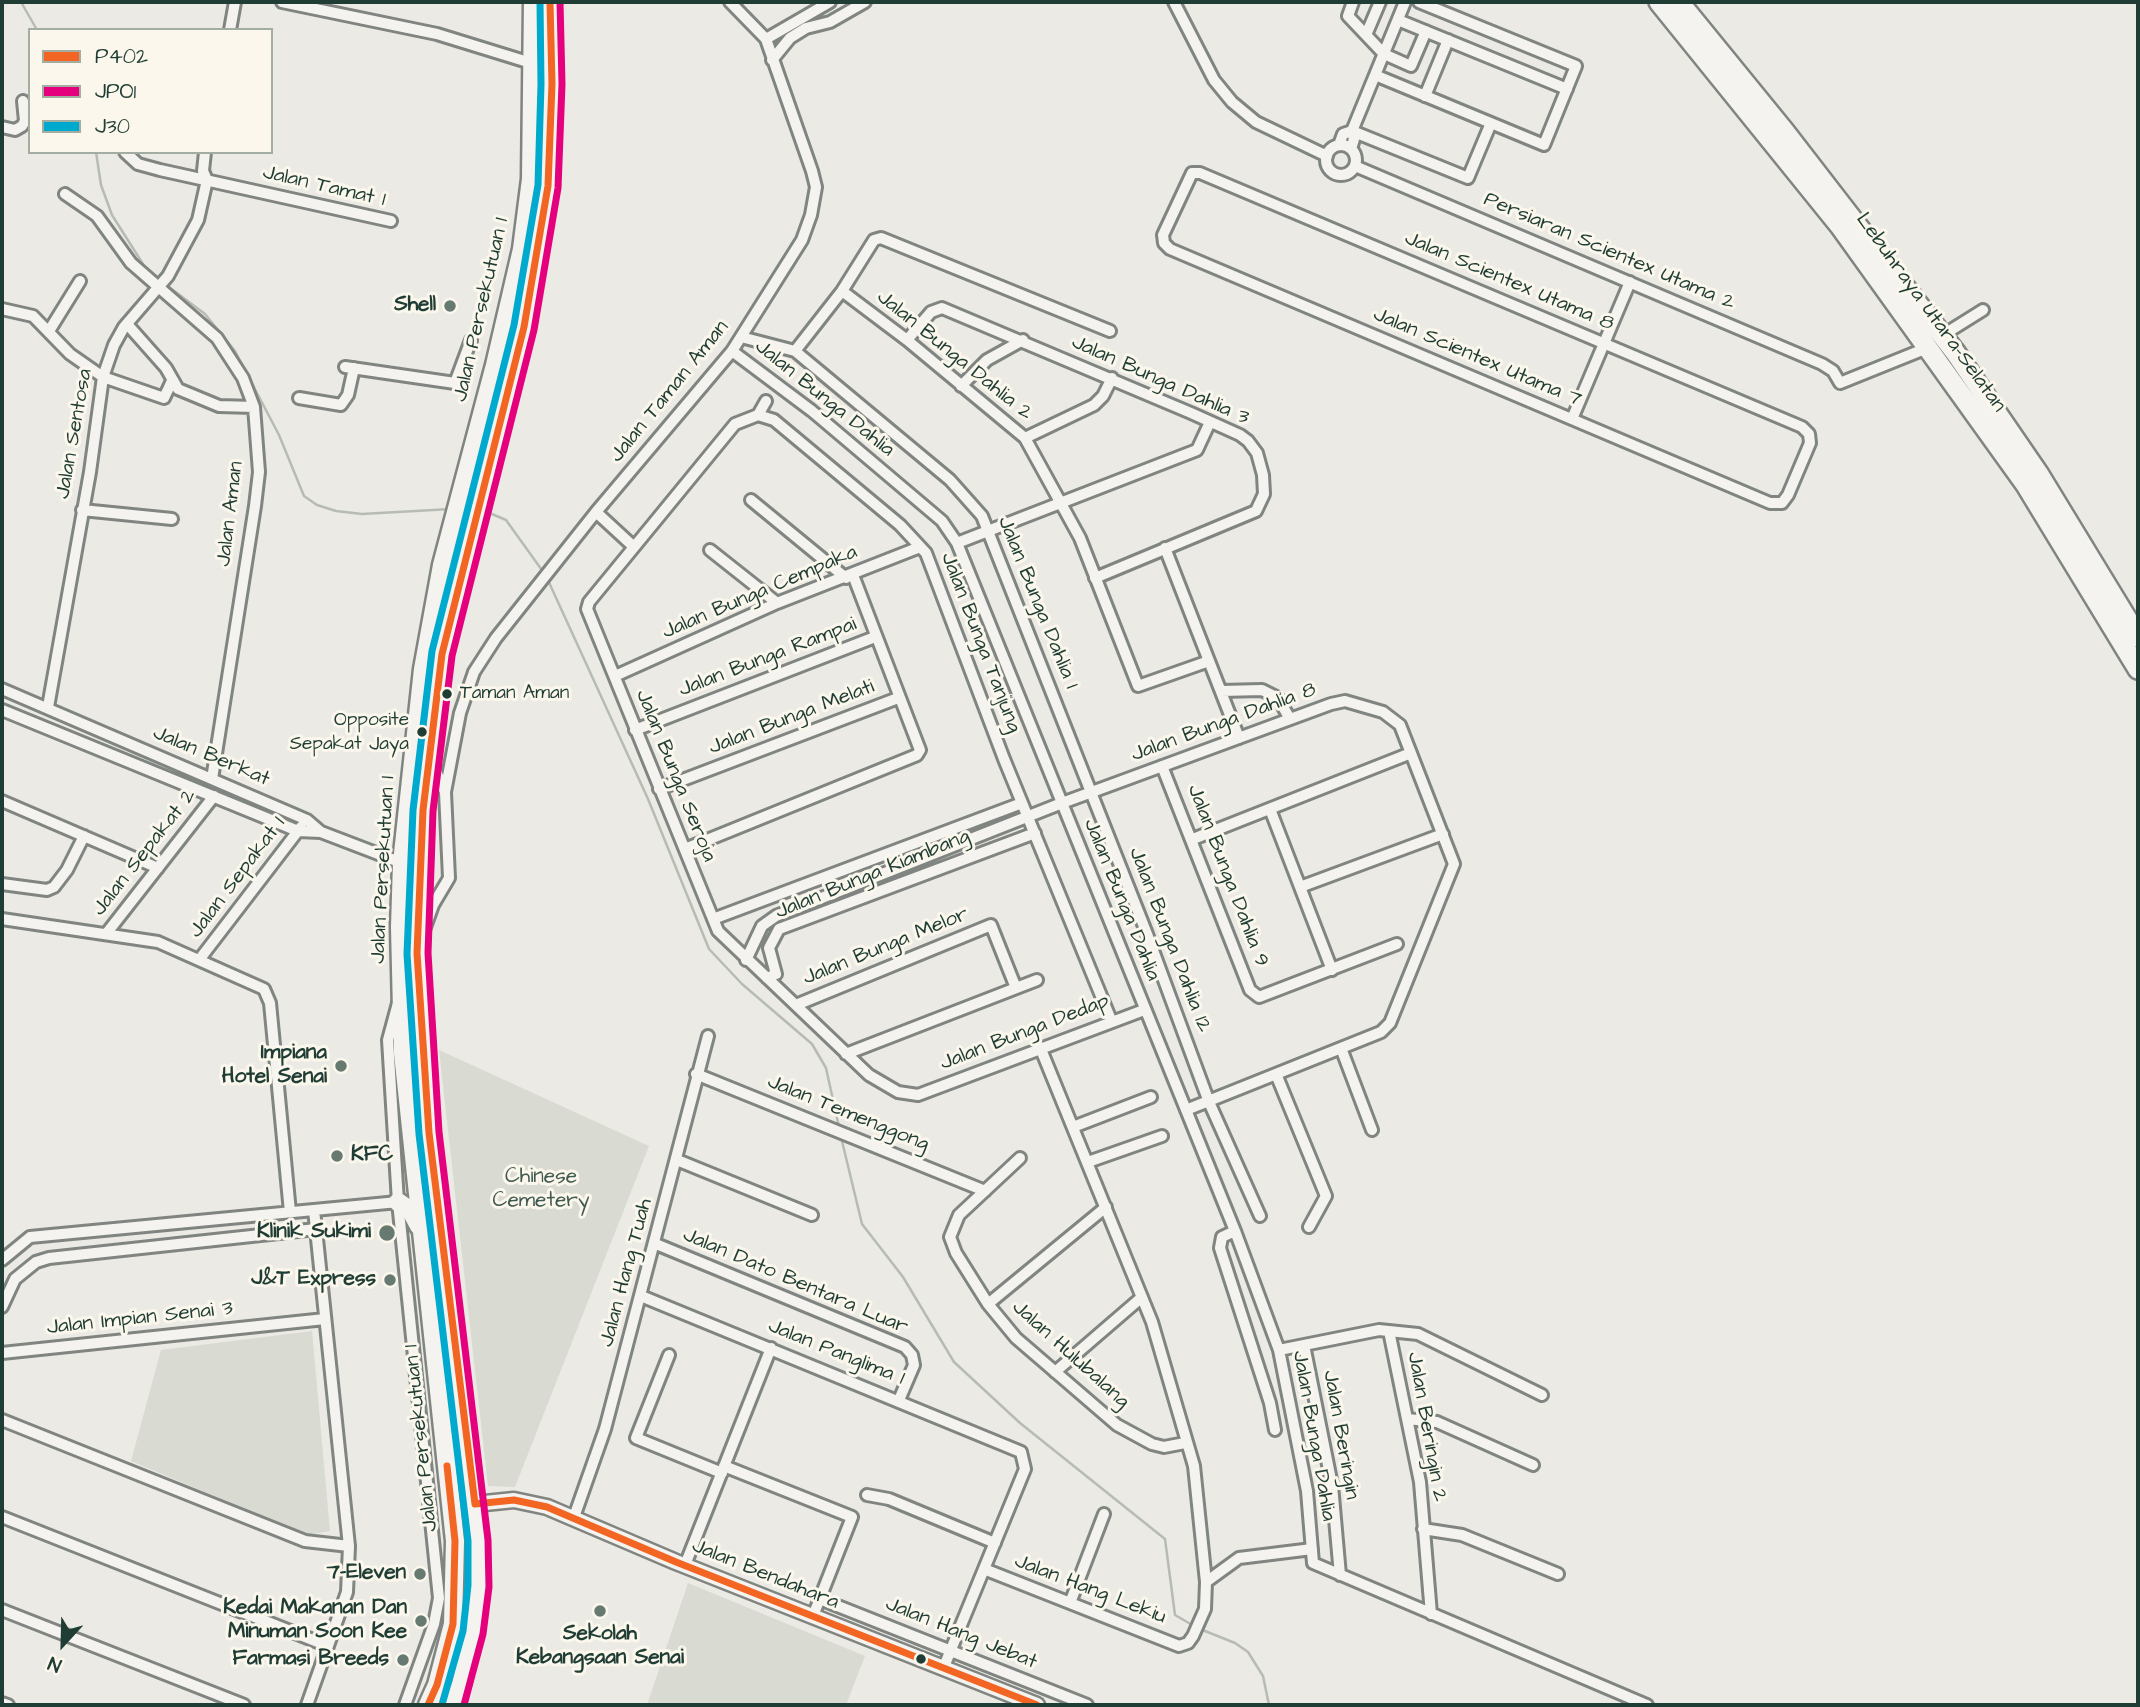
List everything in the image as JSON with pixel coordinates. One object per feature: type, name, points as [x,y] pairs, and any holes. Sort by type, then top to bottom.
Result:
[{"type":"highway","name":"Jalan Persekutuan 1","points":[[428,1705],[437,1685],[453,1624],[455,1541],[409,1121],[402,992],[402,863],[423,669],[452,521],[495,365],[522,249],[531,179],[533,2]]},
{"type":"highway","name":"Jalan Persekutuan 1","points":[[455,1705],[479,1586],[475,1504],[429,1133],[417,953],[423,810],[442,654],[472,523],[524,327],[548,186],[552,84],[550,2]]},
{"type":"highway","name":"Lebuhraya Utara–Selatan","points":[[1659,2],[1840,226],[2026,485],[2138,669]]},
{"type":"highway","name":"Lebuhraya Utara–Selatan","points":[[1679,2],[1785,132],[1955,352],[2038,473],[2138,637]]},
{"type":"highway","points":[[2094,596],[2138,683]]},
{"type":"highway","points":[[398,1202],[411,1211],[423,1235]]},
{"type":"street","points":[[230,28],[235,2]]},
{"type":"street","points":[[282,2],[437,34],[531,63]]},
{"type":"street","name":"Jalan Taman Aman","points":[[446,792],[460,713],[474,672],[496,638],[596,512],[732,351],[802,240],[815,203],[816,187],[812,171],[766,39],[730,2]]},
{"type":"street","points":[[766,39],[812,6],[830,2]]},
{"type":"street","points":[[772,60],[790,38],[806,28],[830,22],[865,2]]},
{"type":"street","points":[[1174,2],[1214,80],[1232,102],[1256,122],[1326,156]]},
{"type":"street","points":[[1353,2],[1348,16],[1384,54],[1411,66],[1426,31]]},
{"type":"street","points":[[1366,35],[1380,2]]},
{"type":"street","points":[[1351,149],[1354,139],[1352,131],[1405,2]]},
{"type":"street","points":[[1375,75],[1544,145],[1576,66],[1419,2]]},
{"type":"street","points":[[812,6],[831,14],[848,10]]},
{"type":"street","points":[[1398,20],[1567,89]]},
{"type":"street","points":[[1425,96],[1448,40]]},
{"type":"street","points":[[2,127],[15,130],[22,127],[23,101]]},
{"type":"street","points":[[1339,145],[1351,149],[1356,157],[1355,166],[1345,175],[1337,175],[1326,164],[1326,156],[1339,145],[1343,134],[1352,131],[1468,178],[1491,123]]},
{"type":"street","name":"Jalan Tamat 1","points":[[127,154],[138,164],[391,221]]},
{"type":"street","name":"Jalan Sentosa","points":[[48,707],[103,377],[114,345],[127,324],[168,276],[198,219],[207,180],[203,171],[205,154]]},
{"type":"street","name":"Persiaran Scientex Utama 2","points":[[1355,166],[1822,363],[1833,371],[1840,383],[1923,349]]},
{"type":"street","name":"Jalan Scientex Utama 8","points":[[1170,249],[1164,243],[1163,235],[1187,180],[1192,173],[1200,173],[1605,343],[1802,427],[1810,434],[1810,443],[1788,495],[1782,503],[1770,503]]},
{"type":"street","name":"Jalan Aman","points":[[65,194],[97,216],[124,254],[158,290],[189,312],[217,338],[243,378],[254,407],[258,465],[255,506],[212,779]]},
{"type":"street","points":[[794,351],[842,290],[874,240],[881,238],[1110,331]]},
{"type":"street","name":"Jalan Scientex Utama 7","points":[[1170,249],[1770,503]]},
{"type":"street","points":[[49,331],[80,281]]},
{"type":"street","points":[[1572,419],[1630,282]]},
{"type":"street","name":"Jalan Bunga Dahlia 2","points":[[842,290],[1025,438],[1062,503],[1139,686],[1209,661]]},
{"type":"street","name":"Jalan Bunga Dahlia 3","points":[[907,340],[931,312],[942,308],[1023,340],[1240,435],[1257,453],[1263,475],[1264,494],[1256,511],[1095,578]]},
{"type":"street","points":[[2,309],[33,316],[70,354],[103,377],[124,382],[164,398],[172,381]]},
{"type":"street","points":[[1951,330],[1983,310]]},
{"type":"street","points":[[127,324],[166,368],[178,389],[219,406],[254,407]]},
{"type":"street","name":"Jalan Bunga Dahlia 1","points":[[741,337],[794,351],[950,480],[974,505],[988,530],[1091,793]]},
{"type":"street","points":[[299,398],[341,405],[348,395],[350,368],[455,383],[471,340]]},
{"type":"street","points":[[961,386],[987,360],[1023,340]]},
{"type":"street","name":"Jalan Bunga Dahlia","points":[[732,351],[812,411],[942,521],[957,543],[1144,1010],[1236,1231],[1279,1350],[1307,1491],[1312,1555]]},
{"type":"street","points":[[1025,438],[1094,405],[1103,396],[1112,379]]},
{"type":"street","points":[[758,415],[766,401]]},
{"type":"street","name":"Jalan Bunga Seroja","points":[[758,415],[734,424],[587,609],[713,919],[726,942],[846,1054],[886,1086],[898,1092],[921,1094]]},
{"type":"street","name":"Jalan Bunga Tanjung","points":[[758,415],[775,420],[900,525],[926,553],[1022,803],[1111,1020]]},
{"type":"street","points":[[957,543],[1197,450],[1210,422]]},
{"type":"street","points":[[685,849],[912,759],[920,750],[850,576],[751,500]]},
{"type":"street","points":[[82,510],[172,519]]},
{"type":"street","points":[[596,512],[634,547]]},
{"type":"street","name":"Jalan Bunga Cempaka","points":[[615,676],[777,603],[920,547]]},
{"type":"street","points":[[1166,548],[1239,738]]},
{"type":"street","points":[[710,550],[777,603]]},
{"type":"street","name":"Jalan Bunga Rampai","points":[[635,730],[875,637]]},
{"type":"street","name":"Jalan Berkat","points":[[2,689],[307,820],[321,832],[402,863]]},
{"type":"street","points":[[1221,691],[1262,690],[1278,698],[1290,719]]},
{"type":"street","name":"Jalan Bunga Melati","points":[[659,789],[898,698]]},
{"type":"street","name":"Jalan Bunga Dahlia 8","points":[[746,960],[762,926],[776,916],[1062,803],[1345,701],[1364,705],[1395,719],[1454,864],[1390,1023],[1381,1032],[1186,1110]]},
{"type":"street","points":[[2,710],[298,831],[321,832]]},
{"type":"street","points":[[1194,839],[1411,753]]},
{"type":"street","points":[[417,953],[427,919],[449,878],[446,792],[430,758]]},
{"type":"street","name":"Jalan Bunga Dahlia 9","points":[[1162,766],[1194,839],[1250,990],[1259,997],[1332,970]]},
{"type":"street","name":"Jalan Bunga Dahlia 12","points":[[1091,793],[1209,1102],[1260,1216]]},
{"type":"street","name":"Jalan Sepakat 2","points":[[106,934],[214,796]]},
{"type":"street","points":[[2,801],[158,868]]},
{"type":"street","name":"Jalan Bunga Kiambang","points":[[713,919],[1022,803]]},
{"type":"street","points":[[1270,809],[1332,970],[1397,944]]},
{"type":"street","name":"Jalan Sepakat 1","points":[[199,960],[307,820]]},
{"type":"street","name":"Jalan Bunga Kiambang","points":[[767,978],[776,974],[769,948],[779,929],[1035,833]]},
{"type":"street","points":[[1300,887],[1443,834]]},
{"type":"street","points":[[2,884],[47,890],[54,887],[67,870],[84,836]]},
{"type":"street","points":[[2,919],[158,942],[255,983],[269,997],[290,1212]]},
{"type":"street","name":"Jalan Bunga Melor","points":[[796,1005],[991,925],[1016,988]]},
{"type":"street","points":[[846,1054],[1037,980]]},
{"type":"street","points":[[402,992],[388,1040],[398,1202],[439,1598],[434,1624],[405,1705]]},
{"type":"street","name":"Jalan Bunga Dedap","points":[[921,1094],[1111,1020],[1144,1010]]},
{"type":"street","name":"Jalan Hang Tuah","points":[[574,1517],[605,1429],[656,1244],[696,1074],[708,1037]]},
{"type":"street","points":[[1040,1047],[1142,1297],[1194,1466],[1206,1581],[1240,1558],[1312,1555],[1316,1565],[1647,1705]]},
{"type":"street","points":[[1340,1048],[1372,1130]]},
{"type":"street","name":"Jalan Temenggong","points":[[696,1074],[985,1191]]},
{"type":"street","points":[[1276,1074],[1326,1196],[1309,1227]]},
{"type":"street","points":[[1073,1127],[1151,1097]]},
{"type":"street","points":[[1087,1162],[1162,1136]]},
{"type":"street","points":[[985,1191],[1020,1158]]},
{"type":"street","points":[[677,1160],[812,1215]]},
{"type":"street","name":"Jalan Hulubalang","points":[[985,1191],[959,1214],[950,1237],[956,1253],[988,1304],[1016,1338],[1117,1425],[1142,1441],[1164,1447],[1185,1443]]},
{"type":"street","points":[[2,1260],[30,1237],[398,1202]]},
{"type":"street","points":[[988,1304],[1107,1208]]},
{"type":"street","points":[[307,1705],[347,1592],[349,1546],[314,1210]]},
{"type":"street","points":[[2,1307],[15,1279],[36,1262],[49,1258],[316,1229]]},
{"type":"street","points":[[1236,1231],[1222,1237],[1220,1248],[1270,1403],[1275,1430]]},
{"type":"street","name":"Jalan Dato Bentara Luar","points":[[656,1244],[905,1347],[912,1354],[914,1365],[899,1400]]},
{"type":"street","name":"Jalan Panglima 1","points":[[641,1296],[1016,1448],[1025,1458],[1025,1469],[995,1543]]},
{"type":"street","points":[[1055,1372],[1142,1297]]},
{"type":"street","name":"Jalan Impian Senai 3","points":[[2,1353],[324,1319]]},
{"type":"street","points":[[1279,1350],[1378,1330],[1418,1334],[1542,1395]]},
{"type":"street","name":"Jalan Beringin 2","points":[[1389,1331],[1420,1482],[1431,1614]]},
{"type":"street","name":"Jalan Beringin","points":[[1304,1345],[1332,1485],[1340,1575]]},
{"type":"street","points":[[685,1566],[771,1348]]},
{"type":"street","points":[[669,1355],[636,1438],[852,1517],[813,1616]]},
{"type":"street","points":[[1407,1419],[1437,1422],[1533,1465]]},
{"type":"street","points":[[2,1420],[305,1541],[349,1546]]},
{"type":"street","points":[[867,1495],[889,1499],[995,1543],[943,1669]]},
{"type":"street","name":"Jalan Bendahara","points":[[475,1504],[521,1501],[574,1517],[685,1566],[1037,1705]]},
{"type":"street","points":[[1070,1603],[1104,1514]]},
{"type":"street","points":[[2,1517],[328,1646]]},
{"type":"street","points":[[1423,1529],[1462,1535],[1558,1574]]},
{"type":"street","name":"Jalan Hang Lekiu","points":[[984,1569],[1181,1646],[1193,1636],[1200,1623],[1205,1609],[1206,1581]]},
{"type":"street","name":"Jalan Hang Jebat","points":[[820,1599],[1087,1705]]},
{"type":"street","points":[[2,1610],[244,1705]]},
{"type":"street","points":[[2,1703],[8,1705]]},
{"type":"green space","name":"Chinese Cemetery","points":[[439,1050],[649,1146],[515,1487],[488,1486]]},
{"type":"green space","points":[[312,1331],[330,1531],[307,1535],[131,1461],[161,1350]]},
{"type":"green space","points":[[688,1583],[865,1656],[846,1705],[647,1705]]},
{"type":"waterway","points":[[21,2],[36,28]]},
{"type":"waterway","points":[[96,154],[101,185],[112,215],[148,272]]},
{"type":"waterway","points":[[165,284],[205,314],[235,351],[279,435],[304,496],[317,505],[336,511],[362,514],[451,509]]},
{"type":"waterway","points":[[485,511],[506,520],[544,573]]},
{"type":"waterway","points":[[547,578],[648,799],[709,949],[742,984],[812,1044],[826,1068],[839,1127]]},
{"type":"waterway","points":[[841,1137],[862,1224],[903,1277],[954,1362],[1020,1423],[1165,1539],[1175,1615],[1194,1626]]},
{"type":"waterway","points":[[1200,1629],[1235,1643],[1248,1652],[1263,1676],[1269,1705]]},
{"type":"transit line","name":"J30","points":[[443,1701],[463,1631],[468,1585],[468,1541],[419,1134],[407,954],[413,810],[432,651],[514,325],[538,185],[540,2]]},
{"type":"transit line","name":"P402","points":[[550,2],[552,84],[548,186],[524,327],[442,654],[423,810],[417,953],[429,1133],[475,1504],[514,1500],[547,1507],[676,1562],[1037,1705]]},
{"type":"transit line","name":"JPO1","points":[[464,1705],[483,1634],[489,1587],[488,1540],[439,1132],[428,953],[433,811],[452,656],[534,330],[558,188],[562,84],[560,2]]},
{"type":"transit line","name":"P402","points":[[428,1705],[437,1685],[453,1624],[455,1541],[447,1466]]},
{"type":"place","name":"Shell","points":[[450,306]]},
{"type":"place","name":"Taman Aman","points":[[447,694]]},
{"type":"place","name":"Opposite Sepakat Jaya","points":[[422,732]]},
{"type":"place","name":"Impiana Hotel Senai","points":[[341,1066]]},
{"type":"place","name":"KFC","points":[[337,1156]]},
{"type":"place","name":"Klinik Sukimi","points":[[387,1233]]},
{"type":"place","name":"J&T Express","points":[[390,1280]]},
{"type":"place","name":"7-Eleven","points":[[420,1574]]},
{"type":"place","name":"Sekolah Kebangsaan Senai","points":[[600,1611]]},
{"type":"place","name":"Kedai Makanan Dan Minuman Soon Kee","points":[[421,1621]]},
{"type":"place","name":"Farmasi Breeds","points":[[403,1660]]}]
